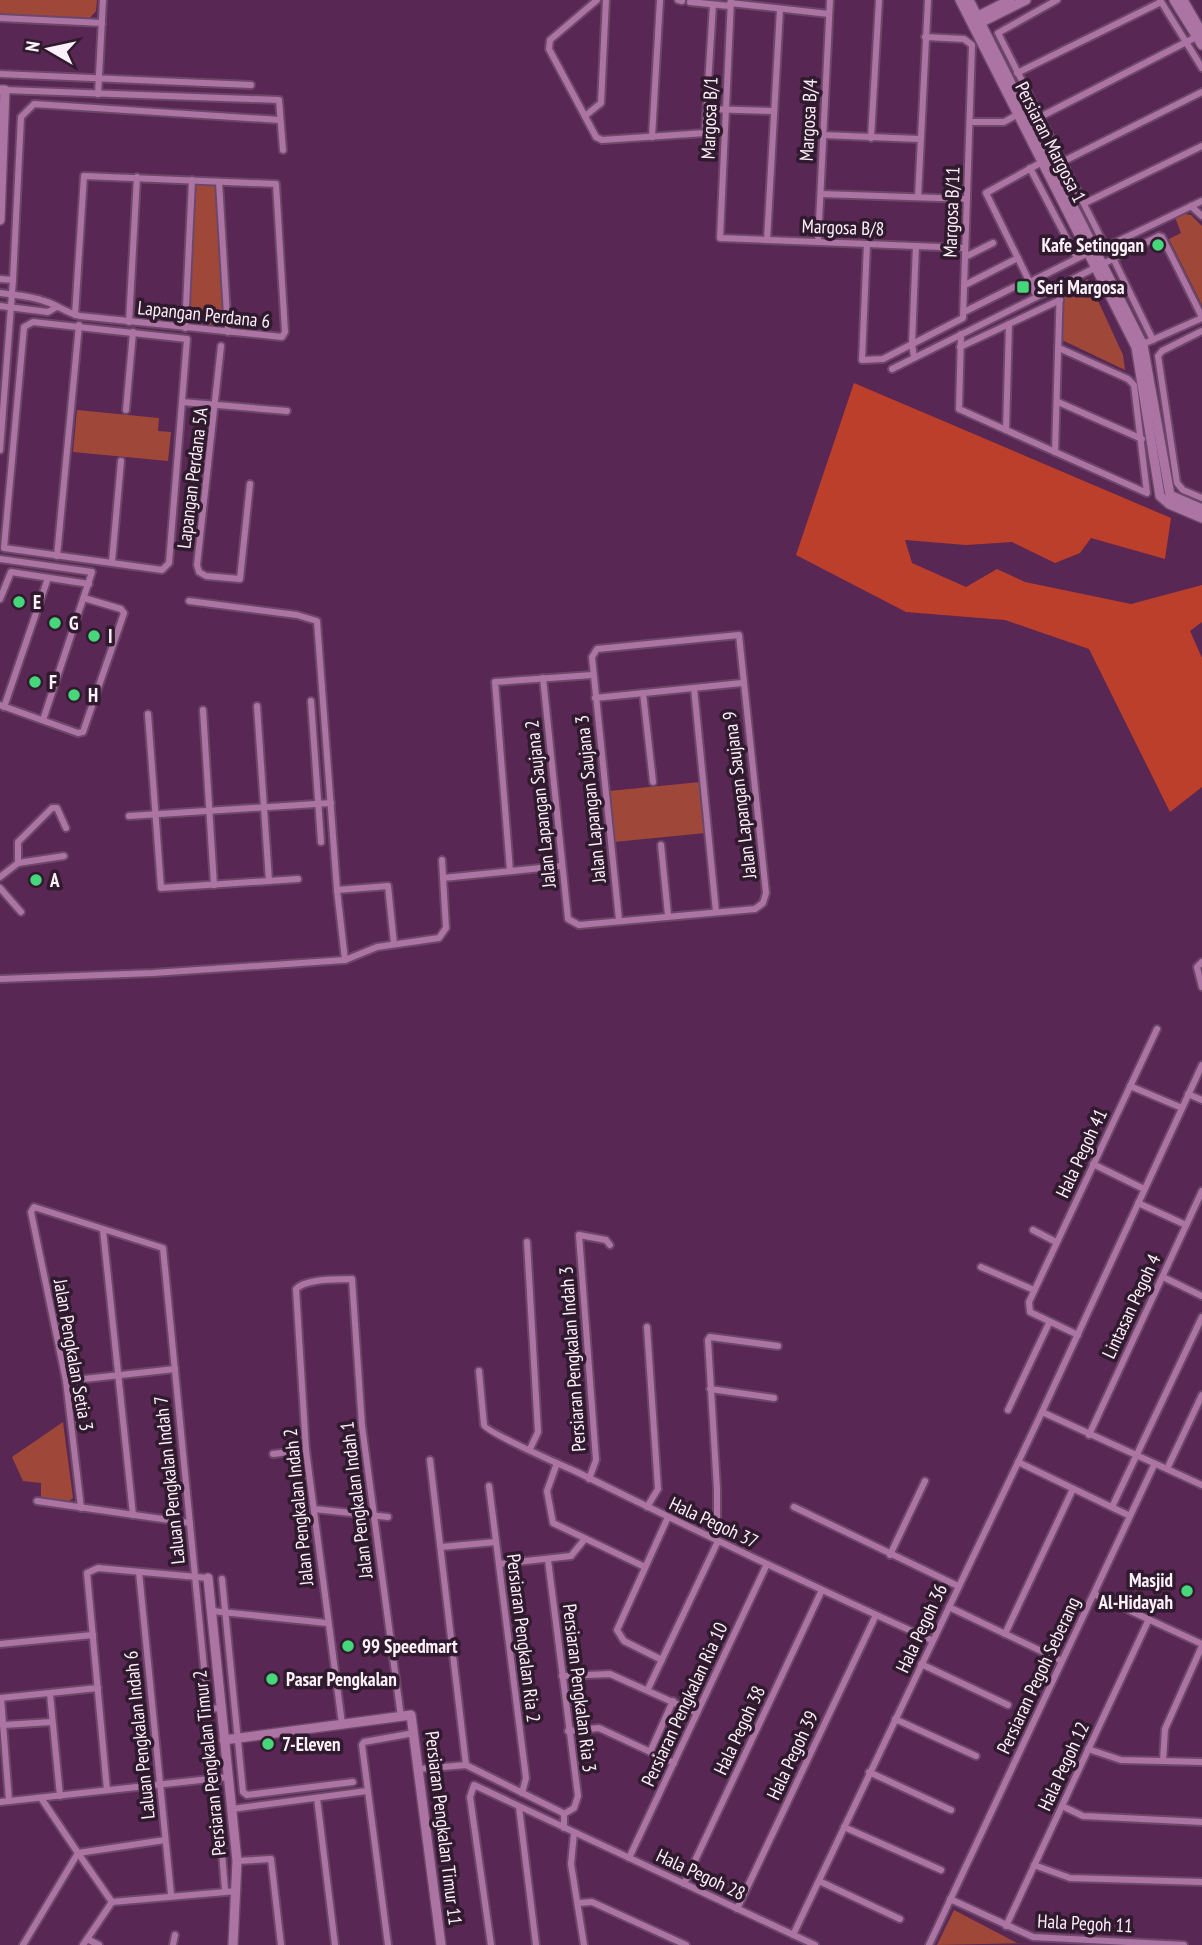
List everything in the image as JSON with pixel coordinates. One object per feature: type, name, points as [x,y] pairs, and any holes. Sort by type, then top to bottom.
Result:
[{"type":"street","points":[[98,94],[103,0]]},
{"type":"street","points":[[597,0],[549,43],[551,54],[598,139],[703,135],[713,5]]},
{"type":"street","points":[[585,116],[601,103],[606,0]]},
{"type":"street","points":[[652,137],[660,0]]},
{"type":"street","name":"Margosa B/4","points":[[818,242],[830,0]]},
{"type":"street","points":[[871,138],[879,0]]},
{"type":"street","points":[[918,197],[928,0]]},
{"type":"street","name":"Persiaran Margosa 1","points":[[960,0],[978,17],[1030,122],[1087,253],[1098,266]]},
{"type":"street","points":[[978,17],[1010,0]]},
{"type":"street","points":[[978,17],[1026,0]]},
{"type":"street","points":[[1058,0],[999,31],[1017,73],[1107,245],[1202,201]]},
{"type":"street","points":[[1174,0],[1200,38]]},
{"type":"street","points":[[1183,0],[1200,38]]},
{"type":"street","points":[[1017,73],[1160,1],[1202,68]]},
{"type":"street","points":[[690,2],[713,5],[730,3],[829,14]]},
{"type":"street","name":"Margosa B/1","points":[[720,238],[730,3]]},
{"type":"street","points":[[767,240],[780,9]]},
{"type":"street","name":"Persiaran Margosa 1","points":[[978,17],[1018,114],[1046,160],[1139,346],[1170,495],[1202,509]]},
{"type":"street","points":[[0,18],[102,23]]},
{"type":"street","name":"Margosa B/11","points":[[925,37],[964,39],[972,45],[964,312]]},
{"type":"street","points":[[1030,122],[1200,38]]},
{"type":"street","points":[[0,74],[251,85]]},
{"type":"street","points":[[0,220],[3,90],[279,100],[283,150]]},
{"type":"street","points":[[1064,161],[1202,92]]},
{"type":"street","points":[[125,111],[126,94]]},
{"type":"street","points":[[204,115],[205,97]]},
{"type":"street","points":[[0,450],[13,281],[21,117],[34,104],[280,120]]},
{"type":"street","points":[[707,109],[774,111]]},
{"type":"street","points":[[971,122],[1004,122],[1018,114]]},
{"type":"street","points":[[823,135],[919,139]]},
{"type":"street","points":[[1085,203],[1202,146]]},
{"type":"street","points":[[1036,295],[986,193],[1046,160]]},
{"type":"street","points":[[1030,167],[1077,258]]},
{"type":"street","points":[[57,556],[78,327],[84,176],[219,182],[228,332]]},
{"type":"street","points":[[129,322],[137,177]]},
{"type":"street","points":[[185,328],[192,180]]},
{"type":"street","name":"Lapangan Perdana 6","points":[[0,293],[48,301],[55,309],[77,316],[280,337],[284,334],[276,184],[219,182]]},
{"type":"street","points":[[1,191],[17,192]]},
{"type":"street","points":[[821,194],[967,199]]},
{"type":"street","points":[[1191,206],[1202,216]]},
{"type":"street","points":[[892,369],[1036,295],[1161,236],[1202,317],[1139,346]]},
{"type":"street","name":"Margosa B/8","points":[[720,238],[965,248]]},
{"type":"street","points":[[965,257],[993,243]]},
{"type":"street","points":[[867,244],[862,360],[883,359],[964,318],[964,312],[1014,287]]},
{"type":"street","points":[[915,357],[912,344],[916,246]]},
{"type":"street","points":[[1030,282],[1087,253]]},
{"type":"street","points":[[965,285],[1018,258]]},
{"type":"street","points":[[1114,258],[1153,340]]},
{"type":"street","points":[[0,279],[13,281]]},
{"type":"street","points":[[1055,452],[1060,284]]},
{"type":"street","points":[[960,347],[1060,300]]},
{"type":"street","name":"Lapangan Perdana 6","points":[[0,306],[48,312],[55,309]]},
{"type":"street","points":[[33,321],[78,327],[187,339],[166,567],[162,570],[4,548],[24,327],[33,321]]},
{"type":"street","points":[[1006,430],[1009,324]]},
{"type":"street","points":[[1200,331],[1162,351],[1158,356],[1179,488],[1202,498]]},
{"type":"street","points":[[126,410],[133,332]]},
{"type":"street","points":[[961,334],[958,408],[1147,493],[1142,439],[1132,381],[1059,348]]},
{"type":"street","name":"Lapangan Perdana 5A","points":[[221,346],[197,565],[199,572],[206,576],[240,579],[250,484]]},
{"type":"street","name":"Persiaran Margosa 1","points":[[1139,346],[1160,496],[1169,505],[1202,518]]},
{"type":"street","points":[[182,402],[287,411]]},
{"type":"street","points":[[1058,402],[1142,439]]},
{"type":"street","points":[[112,562],[121,461]]},
{"type":"street","points":[[0,559],[92,572],[43,720]]},
{"type":"street","points":[[0,598],[10,573],[89,584]]},
{"type":"street","points":[[48,578],[2,706],[78,733],[83,732],[124,615],[121,609],[84,598]]},
{"type":"street","points":[[189,601],[297,614],[317,621],[337,890],[345,960]]},
{"type":"street","name":"Jalan Lapangan Saujana 9","points":[[592,675],[592,657],[597,649],[739,635],[766,893],[763,902],[755,909],[716,912]]},
{"type":"street","points":[[510,871],[495,682],[592,675]]},
{"type":"street","name":"Jalan Lapangan Saujana 3","points":[[592,675],[619,920]]},
{"type":"street","name":"Jalan Lapangan Saujana 2","points":[[543,678],[568,919],[572,924],[619,920]]},
{"type":"street","points":[[595,698],[742,683]]},
{"type":"street","points":[[619,920],[716,912],[694,688]]},
{"type":"street","points":[[643,694],[653,782]]},
{"type":"street","points":[[311,701],[321,842]]},
{"type":"street","points":[[257,706],[269,881]]},
{"type":"street","points":[[203,710],[215,885]]},
{"type":"street","points":[[148,714],[161,888],[298,879]]},
{"type":"street","points":[[129,816],[331,803]]},
{"type":"street","points":[[18,863],[18,842],[52,808],[57,808],[66,828]]},
{"type":"street","points":[[661,845],[668,915]]},
{"type":"street","points":[[0,877],[18,863],[64,856]]},
{"type":"street","points":[[0,979],[153,973],[345,960],[377,947],[439,938],[446,928],[442,860]]},
{"type":"street","points":[[443,878],[561,866]]},
{"type":"street","points":[[337,890],[388,886],[394,944]]},
{"type":"street","points":[[0,887],[21,912]]},
{"type":"street","points":[[1199,963],[1202,986]]},
{"type":"street","name":"Hala Pegoh 41","points":[[1034,1290],[1157,1029]]},
{"type":"street","name":"Hala Pegoh 36","points":[[793,1935],[1042,1412],[1202,1065]]},
{"type":"street","points":[[1130,1086],[1182,1108]]},
{"type":"street","points":[[1188,1094],[1202,1100]]},
{"type":"street","points":[[1093,1164],[1144,1189]]},
{"type":"street","name":"Lintasan Pegoh 4","points":[[1089,1435],[1202,1191]]},
{"type":"street","points":[[1138,1202],[1186,1225]]},
{"type":"street","name":"Jalan Pengkalan Setia 3","points":[[81,1508],[66,1381],[31,1209],[34,1207],[103,1230]]},
{"type":"street","points":[[103,1230],[133,1515]]},
{"type":"street","name":"Laluan Pengkalan Indah 7","points":[[103,1230],[163,1248],[208,1709],[221,1708]]},
{"type":"street","points":[[1033,1230],[1056,1242]]},
{"type":"street","name":"Persiaran Pengkalan Indah 3","points":[[589,1479],[596,1460],[579,1235],[606,1240],[610,1245]]},
{"type":"street","points":[[527,1242],[538,1432],[530,1448]]},
{"type":"street","points":[[981,1267],[1034,1290],[1029,1302],[1030,1312],[1078,1335]]},
{"type":"street","points":[[1163,1277],[1202,1296]]},
{"type":"street","name":"Jalan Pengkalan Indah 1","points":[[298,1286],[352,1279],[362,1426],[401,1717]]},
{"type":"street","name":"Jalan Pengkalan Indah 2","points":[[298,1286],[306,1450],[342,1724]]},
{"type":"street","points":[[1112,1507],[1202,1317]]},
{"type":"street","points":[[1007,1410],[1049,1323]]},
{"type":"street","points":[[647,1327],[658,1489],[647,1507]]},
{"type":"street","points":[[710,1536],[718,1513],[710,1389],[710,1337],[778,1346]]},
{"type":"street","points":[[66,1381],[174,1369]]},
{"type":"street","name":"Hala Pegoh 37","points":[[479,1371],[485,1430],[530,1448],[718,1541],[932,1640]]},
{"type":"street","points":[[710,1389],[774,1398]]},
{"type":"street","points":[[1167,1469],[1202,1395]]},
{"type":"street","points":[[1042,1412],[1202,1485]]},
{"type":"street","points":[[273,1454],[306,1450]]},
{"type":"street","points":[[430,1460],[466,1765]]},
{"type":"street","points":[[1018,1462],[1130,1516]]},
{"type":"street","points":[[557,1463],[548,1483],[550,1516],[558,1527],[645,1567]]},
{"type":"street","name":"Persiaran Pegoh Seberang","points":[[929,1945],[1154,1465]]},
{"type":"street","points":[[890,1555],[925,1481]]},
{"type":"street","name":"Persiaran Pengkalan Ria 2","points":[[489,1486],[526,1778],[522,1793]]},
{"type":"street","points":[[1006,1634],[1073,1489]]},
{"type":"street","points":[[37,1501],[190,1524]]},
{"type":"street","points":[[794,1507],[958,1586]]},
{"type":"street","points":[[314,1509],[388,1517]]},
{"type":"street","points":[[662,1660],[624,1641],[617,1630],[668,1517]]},
{"type":"street","points":[[499,1564],[571,1556],[583,1540]]},
{"type":"street","points":[[648,1689],[718,1541]]},
{"type":"street","points":[[441,1547],[496,1542]]},
{"type":"street","name":"Persiaran Pengkalan Ria 3","points":[[548,1560],[578,1796],[574,1808],[564,1814]]},
{"type":"street","name":"Persiaran Pengkalan Ria 10","points":[[629,1858],[767,1564]]},
{"type":"street","points":[[107,1790],[89,1569],[208,1578]]},
{"type":"street","name":"Laluan Pengkalan Indah 6","points":[[139,1572],[171,1894]]},
{"type":"street","name":"Persiaran Pengkalan Timur 2","points":[[208,1578],[237,1861],[233,1945]]},
{"type":"street","points":[[222,1578],[223,1612],[246,1795],[353,1782]]},
{"type":"street","name":"Hala Pegoh 38","points":[[684,1884],[822,1590]]},
{"type":"street","points":[[1094,1594],[1202,1645],[1165,1729],[1163,1760]]},
{"type":"street","points":[[949,1608],[1062,1661]]},
{"type":"street","points":[[212,1611],[327,1623]]},
{"type":"street","name":"Hala Pegoh 39","points":[[737,1909],[876,1615]]},
{"type":"street","name":"Hala Pegoh 12","points":[[1006,1926],[1149,1619]]},
{"type":"street","points":[[0,1644],[93,1635]]},
{"type":"street","points":[[920,1664],[1008,1704]]},
{"type":"street","points":[[562,1676],[602,1672],[648,1689],[697,1713]]},
{"type":"street","points":[[9,1801],[0,1698],[97,1688]]},
{"type":"street","points":[[50,1694],[60,1796]]},
{"type":"street","points":[[650,1752],[673,1701]]},
{"type":"street","name":"Persiaran Pengkalan Timur 11","points":[[401,1717],[411,1715],[442,1945]]},
{"type":"street","points":[[224,1740],[401,1717]]},
{"type":"street","points":[[895,1719],[976,1756]]},
{"type":"street","points":[[3,1725],[52,1722]]},
{"type":"street","points":[[568,1731],[593,1727],[674,1763]]},
{"type":"street","points":[[388,1945],[363,1742],[414,1733]]},
{"type":"street","points":[[1088,1749],[1110,1758],[1202,1762]]},
{"type":"street","points":[[419,1769],[466,1765],[564,1814],[565,1828]]},
{"type":"street","points":[[869,1772],[951,1810]]},
{"type":"street","points":[[0,1802],[228,1777]]},
{"type":"street","points":[[216,1778],[225,1890]]},
{"type":"street","points":[[344,1784],[346,1794]]},
{"type":"street","name":"Hala Pegoh 28","points":[[491,1945],[470,1797],[472,1787],[485,1789],[815,1945]]},
{"type":"street","points":[[232,1809],[367,1791]]},
{"type":"street","points":[[41,1798],[112,1902]]},
{"type":"street","points":[[317,1798],[335,1945]]},
{"type":"street","points":[[1062,1806],[1083,1816],[1202,1822]]},
{"type":"street","points":[[519,1807],[536,1945]]},
{"type":"street","points":[[844,1827],[941,1870]]},
{"type":"street","points":[[574,1833],[571,1864],[584,1945]]},
{"type":"street","points":[[79,1853],[165,1840]]},
{"type":"street","points":[[23,1945],[79,1853]]},
{"type":"street","points":[[237,1861],[271,1859],[281,1945]]},
{"type":"street","points":[[1034,1865],[1070,1878],[1202,1882]]},
{"type":"street","points":[[819,1881],[901,1919]]},
{"type":"street","points":[[99,1945],[85,1942],[112,1902],[171,1894],[237,1891]]},
{"type":"street","name":"Hala Pegoh 11","points":[[950,1899],[1046,1942],[1185,1945]]},
{"type":"street","points":[[579,1903],[592,1902],[687,1945]]},
{"type":"street","points":[[173,1945],[175,1935]]},
{"type":"shaded area","points":[[0,0],[97,0],[96,11],[90,18],[0,14]]},
{"type":"shaded area","points":[[195,184],[215,186],[224,328],[189,323]]},
{"type":"shaded area","points":[[1191,215],[1202,226],[1202,305],[1169,239],[1181,233],[1175,217]]},
{"type":"shaded area","points":[[1088,279],[1123,355],[1125,370],[1062,340],[1064,291]]},
{"type":"shaded area","points":[[854,383],[1171,518],[1165,559],[1091,538],[1080,553],[1055,563],[1012,542],[966,545],[905,540],[912,563],[966,587],[997,569],[1025,582],[1131,604],[1202,585],[1202,622],[1190,631],[1202,658],[1202,787],[1170,812],[1089,649],[1005,620],[906,612],[796,555]]},
{"type":"shaded area","points":[[77,410],[159,418],[158,431],[171,432],[168,461],[73,452]]},
{"type":"shaded area","points":[[700,782],[705,833],[614,842],[609,791]]},
{"type":"shaded area","points":[[63,1422],[73,1498],[68,1502],[41,1497],[41,1483],[23,1481],[12,1457]]},
{"type":"shaded area","points":[[954,1910],[1017,1943],[1033,1943],[937,1945]]},
{"type":"place","name":"Kafe Setinggan","points":[[1158,245]]},
{"type":"place","name":"Seri Margosa","points":[[1023,287]]},
{"type":"place","name":"E","points":[[19,602]]},
{"type":"place","name":"G","points":[[55,623]]},
{"type":"place","name":"I","points":[[94,636]]},
{"type":"place","name":"F","points":[[35,682]]},
{"type":"place","name":"H","points":[[74,695]]},
{"type":"place","name":"A","points":[[36,880]]},
{"type":"place","name":"Masjid Al-Hidayah","points":[[1187,1591]]},
{"type":"place","name":"99 Speedmart","points":[[348,1646]]},
{"type":"place","name":"Pasar Pengkalan","points":[[272,1679]]},
{"type":"place","name":"7-Eleven","points":[[268,1744]]}]
